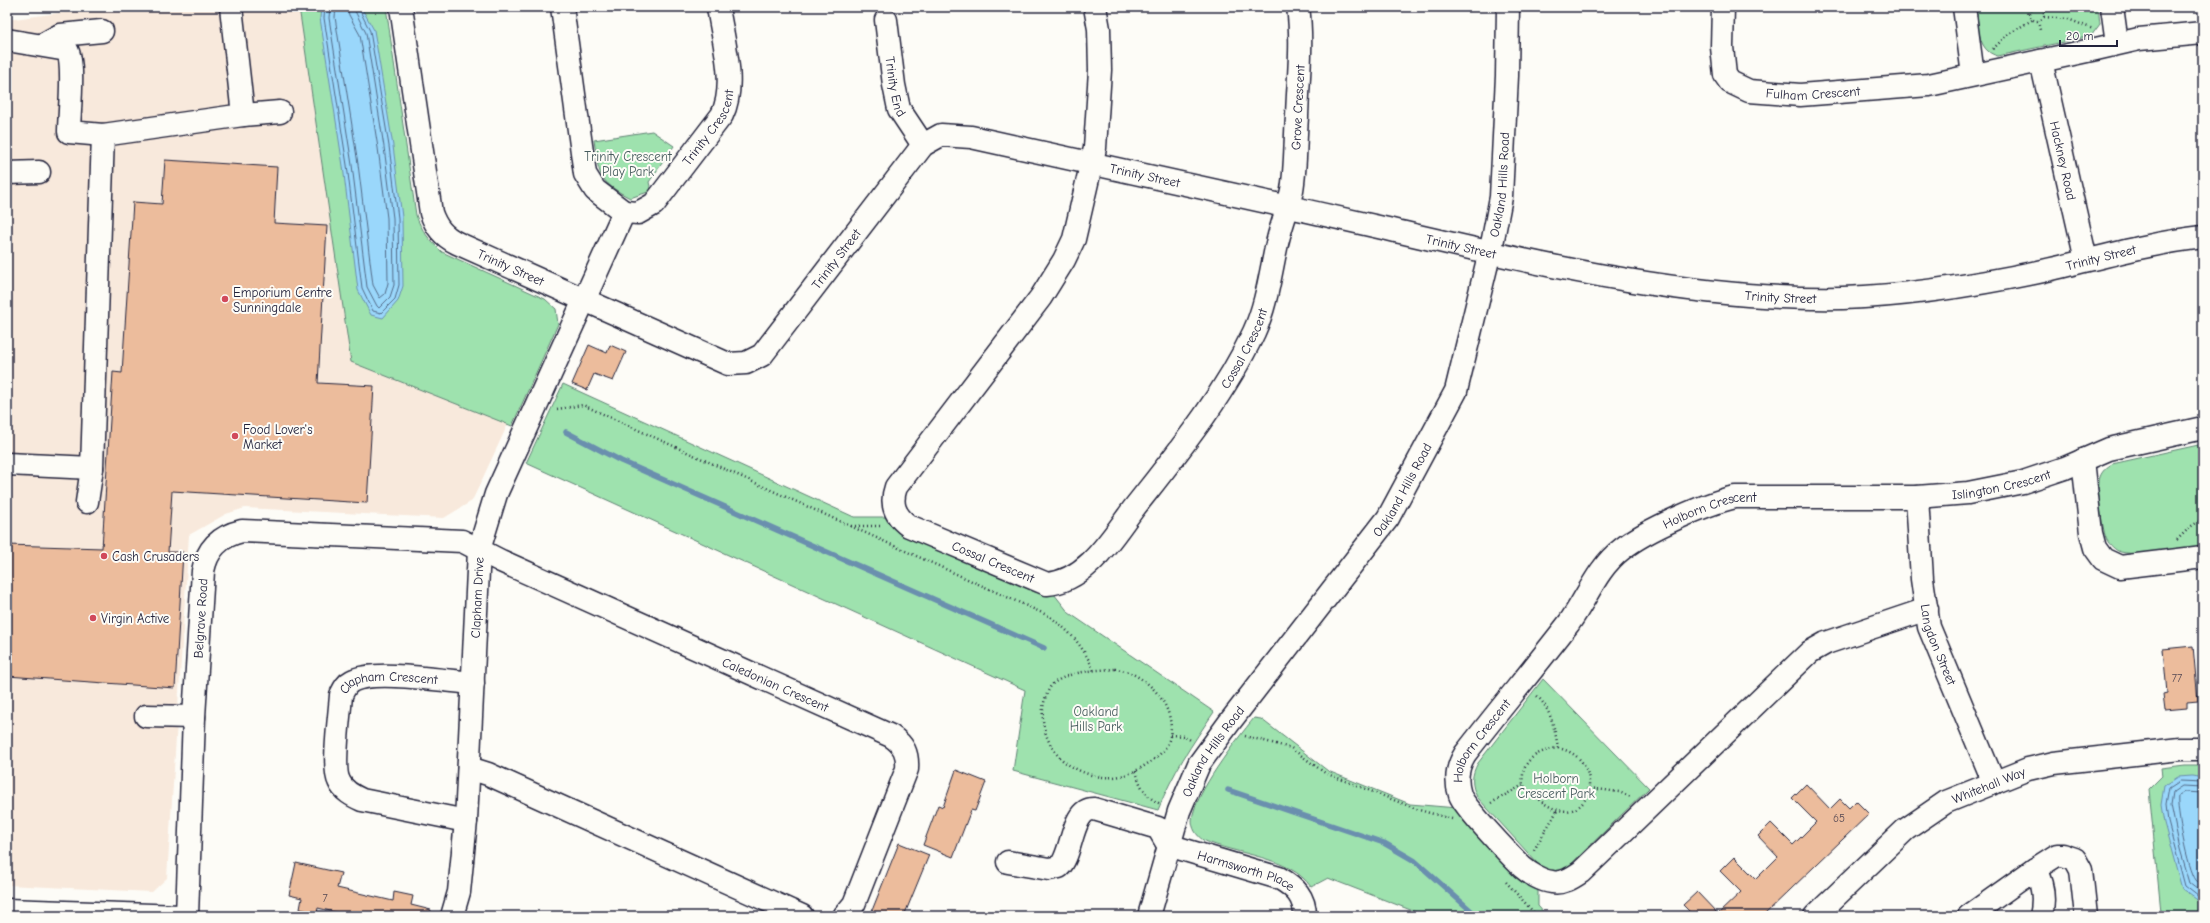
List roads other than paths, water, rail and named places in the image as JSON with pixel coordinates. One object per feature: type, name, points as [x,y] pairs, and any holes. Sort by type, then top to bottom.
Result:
[{"type":"street","points":[[231,7],[243,115]]},
{"type":"street","name":"Trinity Street","points":[[401,7],[431,213],[438,229],[457,243],[720,362],[737,364],[755,360],[769,348],[923,145],[941,135],[958,135],[1091,163],[1490,252],[1671,288],[1757,296],[1844,298],[1931,292],[2086,260],[2165,241],[2203,237]]},
{"type":"street","points":[[562,7],[586,174],[595,190],[624,212],[584,300]]},
{"type":"street","name":"Trinity Crescent","points":[[624,212],[638,213],[654,204],[722,115],[727,105],[728,75],[718,7]]},
{"type":"street","points":[[1091,163],[1096,148],[1100,70],[1099,29],[1095,7]]},
{"type":"street","name":"Grove Crescent","points":[[1286,206],[1292,191],[1294,165],[1299,70],[1300,21],[1298,7]]},
{"type":"street","name":"Oakland Hills Road","points":[[1149,916],[1168,845],[1179,811],[1199,764],[1388,518],[1456,391],[1490,252],[1501,197],[1507,76],[1508,7]]},
{"type":"street","name":"Fulham Crescent","points":[[1723,7],[1722,66],[1730,82],[1742,89],[1800,95],[1929,85],[2118,43],[2203,33]]},
{"type":"street","points":[[1964,7],[1975,74]]},
{"type":"street","points":[[2112,7],[2118,43]]},
{"type":"street","name":"Trinity End","points":[[886,20],[894,85],[899,109],[923,145]]},
{"type":"street","points":[[39,47],[60,35],[102,32]]},
{"type":"street","points":[[7,40],[39,47],[63,48],[67,50],[70,55],[69,132],[103,135],[243,115],[280,112]]},
{"type":"street","name":"Hackney Road","points":[[2041,61],[2086,260]]},
{"type":"street","points":[[87,502],[92,468],[103,135]]},
{"type":"street","name":"Cossal Crescent","points":[[1091,163],[1074,238],[1053,279],[896,487],[892,501],[897,516],[909,526],[1047,584],[1068,580],[1082,570],[1106,544],[1187,441],[1223,386],[1254,332],[1262,311],[1286,206]]},
{"type":"street","points":[[7,173],[40,172]]},
{"type":"street","name":"Clapham Drive","points":[[452,916],[459,892],[466,821],[479,550],[496,494],[584,300]]},
{"type":"street","name":"Islington Crescent","points":[[1917,497],[1968,493],[2023,482],[2109,449],[2203,428]]},
{"type":"street","points":[[2083,460],[2095,548],[2103,559],[2120,567],[2203,557]]},
{"type":"street","points":[[7,464],[92,468]]},
{"type":"street","name":"Holborn Crescent","points":[[1917,497],[1735,497],[1718,501],[1646,533],[1622,549],[1606,565],[1570,621],[1460,762],[1457,784],[1460,797],[1475,816],[1520,864],[1539,878],[1551,882],[1561,883],[1581,872],[1810,652],[1826,643],[1927,609]]},
{"type":"street","name":"Langdon Street","points":[[1917,497],[1922,579],[1930,627],[1994,783]]},
{"type":"street","name":"Belgrave Road","points":[[187,916],[194,717],[205,562],[217,543],[230,534],[242,532],[262,532],[462,541],[479,550]]},
{"type":"street","name":"Caledonian Crescent","points":[[479,550],[890,736],[899,742],[905,749],[907,769],[854,904],[844,916]]},
{"type":"street","name":"Clapham Crescent","points":[[466,821],[362,800],[351,795],[338,780],[337,758],[341,695],[344,687],[352,681],[372,676],[472,683]]},
{"type":"street","points":[[146,716],[194,717]]},
{"type":"street","name":"Whitehall Way","points":[[1815,916],[1888,846],[1923,816],[1946,802],[2028,769],[2054,763],[2180,749],[2203,749]]},
{"type":"street","points":[[468,768],[495,777],[802,916]]},
{"type":"street","points":[[1008,862],[1049,869],[1059,867],[1066,857],[1082,814],[1090,809],[1158,828],[1168,845]]},
{"type":"street","name":"Harmsworth Place","points":[[1168,845],[1279,878],[1292,885],[1298,892],[1305,908],[1305,916]]},
{"type":"street","points":[[1969,916],[2057,855],[2069,856],[2075,859],[2081,870],[2086,916]]},
{"type":"street","points":[[2035,869],[2042,883],[2043,907],[2041,916]]},
{"type":"street","points":[[7,910],[181,916]]},
{"type":"water","points":[[321,7],[361,7],[374,30],[393,146],[402,217],[403,286],[398,301],[383,318],[371,315],[358,290],[343,166],[320,18]]},
{"type":"water","points":[[2192,776],[2203,778],[2203,904],[2182,889],[2164,823],[2161,805],[2164,786],[2178,777]]},
{"type":"waterway","points":[[566,432],[621,461],[1044,648]]},
{"type":"waterway","points":[[1228,790],[1384,843],[1415,861],[1477,916]]},
{"type":"place","name":"Emporium Centre Sunningdale","points":[[225,299]]},
{"type":"place","name":"Food Lover's Market","points":[[235,436]]},
{"type":"place","name":"Cash Crusaders","points":[[104,556]]},
{"type":"place","name":"Virgin Active","points":[[93,618]]},
{"type":"park label","name":"Trinity Crescent Play Park","points":[[628,164]]},
{"type":"park label","name":"Oakland Hills Park","points":[[1096,718]]},
{"type":"park label","name":"Holborn Crescent Park","points":[[1556,786]]}]
